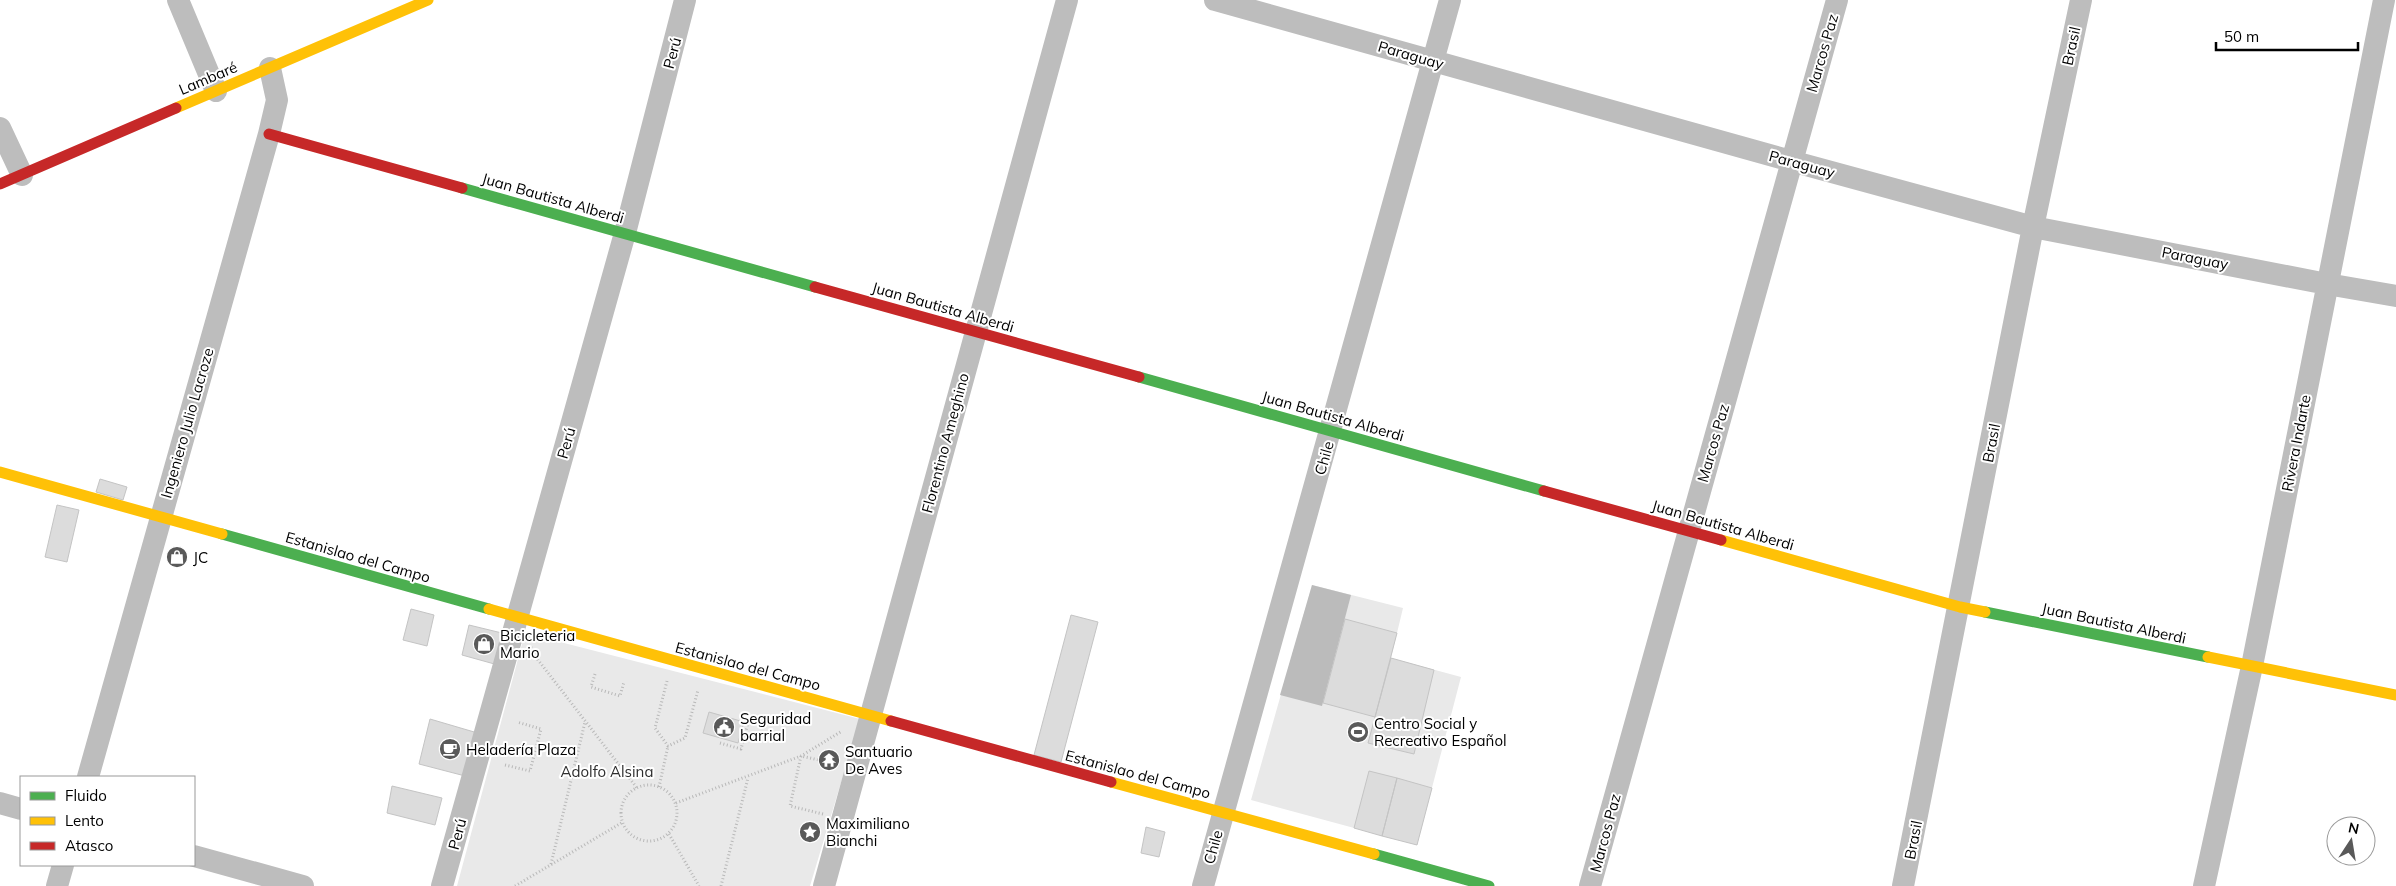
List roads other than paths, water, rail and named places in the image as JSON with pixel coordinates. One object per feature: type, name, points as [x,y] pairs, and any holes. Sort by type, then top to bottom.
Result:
[{"type":"street","points":[[178,0],[216,91]]},
{"type":"street","name":"Lambaré","points":[[0,184],[428,0]]},
{"type":"street","name":"Perú","points":[[442,886],[625,233],[686,0]]},
{"type":"street","name":"Florentino Ameghino","points":[[824,886],[1067,0]]},
{"type":"street","name":"Paraguay","points":[[1215,0],[2033,227],[2396,296]]},
{"type":"street","name":"Chile","points":[[1203,886],[1222,812],[1331,431],[1450,0]]},
{"type":"street","name":"Marcos Paz","points":[[1590,886],[1837,0]]},
{"type":"street","name":"Brasil","points":[[1904,886],[2033,227],[2081,0]]},
{"type":"street","name":"Rivera Indarte","points":[[2204,886],[2252,666],[2384,0]]},
{"type":"street","name":"Ingeniero Julio Lacroze","points":[[88,776],[269,134],[277,100],[270,68]]},
{"type":"street","points":[[0,128],[22,174]]},
{"type":"street","name":"Juan Bautista Alberdi","points":[[269,134],[1960,607],[2396,695]]},
{"type":"street","name":"Estanislao del Campo","points":[[0,472],[703,670],[1489,886]]},
{"type":"street","points":[[0,803],[20,809]]},
{"type":"street","points":[[195,856],[303,886]]},
{"type":"street","points":[[58,886],[63,866]]},
{"type":"place","name":"JC","points":[[177,557]]},
{"type":"place","name":"Bicicleteria Mario","points":[[484,644]]},
{"type":"place","name":"Seguridad barrial","points":[[724,727]]},
{"type":"place","name":"Centro Social y Recreativo Español","points":[[1358,732]]},
{"type":"place","name":"Heladería Plaza","points":[[450,749]]},
{"type":"place","name":"Santuario De Aves","points":[[829,760]]},
{"type":"place","name":"Maximiliano Bianchi","points":[[810,832]]},
{"type":"park label","name":"Adolfo Alsina","points":[[607,771]]}]
